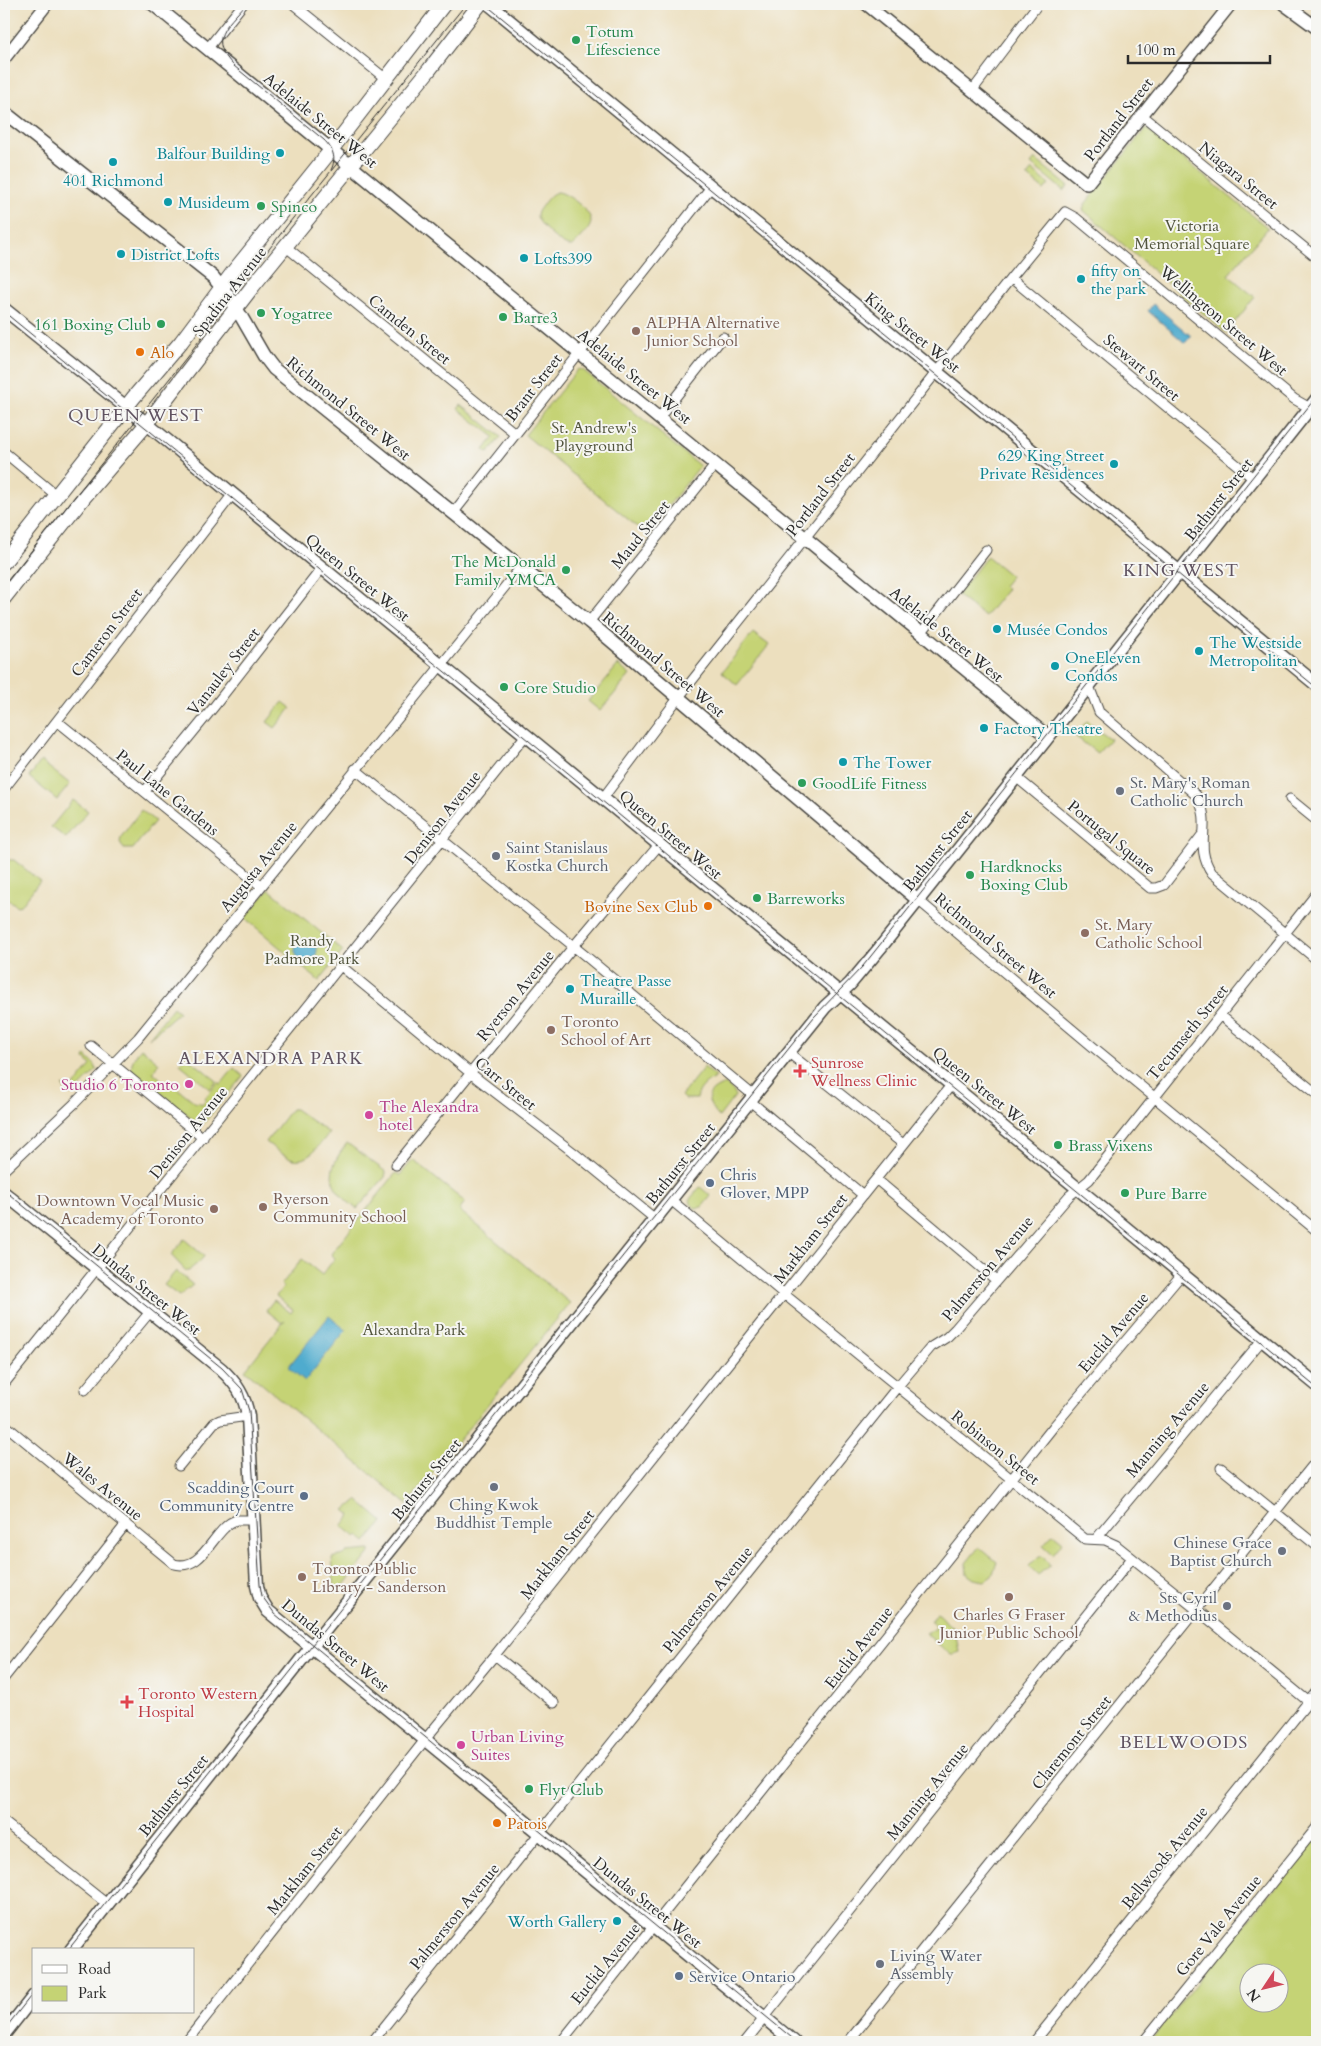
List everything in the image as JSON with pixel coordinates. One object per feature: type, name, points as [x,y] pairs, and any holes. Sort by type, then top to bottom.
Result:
[{"type":"main road","name":"Adelaide Street West","points":[[153,4],[1048,737]]},
{"type":"main road","name":"Spadina Avenue","points":[[4,562],[126,407],[180,342],[444,4]]},
{"type":"main road","name":"Spadina Avenue","points":[[4,598],[85,496],[147,424],[285,246],[480,4]]},
{"type":"main road","name":"King Street West","points":[[489,4],[1317,685]]},
{"type":"main road","points":[[1284,4],[1317,28]]},
{"type":"main road","name":"Richmond Street West","points":[[4,112],[212,277],[222,287],[237,308],[264,356],[274,369],[589,622],[918,900]]},
{"type":"main road","name":"Queen Street West","points":[[4,309],[233,494],[1317,1385]]},
{"type":"main road","name":"Bathurst Street","points":[[73,1948],[825,1007],[850,984],[1254,479],[1315,406]]},
{"type":"main road","name":"Dundas Street West","points":[[4,1193],[232,1380],[242,1395],[248,1416],[257,1578],[260,1598],[268,1611],[794,2042]]},
{"type":"main road","points":[[4,2034],[32,1999]]},
{"type":"street","points":[[4,59],[46,4]]},
{"type":"street","points":[[208,48],[243,4]]},
{"type":"street","points":[[293,4],[386,79]]},
{"type":"street","points":[[866,4],[972,91],[1038,4]]},
{"type":"street","name":"Portland Street","points":[[972,91],[1087,184],[1231,4]]},
{"type":"street","name":"Niagara Street","points":[[1142,115],[1317,258]]},
{"type":"street","name":"Brant Street","points":[[454,512],[711,187]]},
{"type":"street","name":"Portland Street","points":[[603,798],[679,698],[936,372],[1065,212]]},
{"type":"street","name":"Wellington Street West","points":[[1065,212],[1076,218],[1290,396],[1315,406]]},
{"type":"street","name":"Camden Street","points":[[285,246],[516,434]]},
{"type":"street","name":"Stewart Street","points":[[1011,278],[1254,479]]},
{"type":"street","points":[[659,418],[723,337]]},
{"type":"street","points":[[4,452],[57,496]]},
{"type":"street","name":"Maud Street","points":[[589,622],[716,464]]},
{"type":"street","name":"Cameron Street","points":[[4,789],[134,619],[233,494]]},
{"type":"street","points":[[921,633],[986,550]]},
{"type":"street","name":"Augusta Avenue","points":[[4,1170],[113,1065],[138,1038],[521,567]]},
{"type":"street","name":"Vanauley Street","points":[[145,791],[214,708],[322,568]]},
{"type":"street","points":[[1088,686],[1099,712],[1196,795],[1203,806],[1206,819],[1202,848],[1207,866],[1212,873],[1317,960]]},
{"type":"street","name":"Paul Lane Gardens","points":[[57,720],[261,886]]},
{"type":"street","name":"Denison Avenue","points":[[4,1384],[526,735]]},
{"type":"street","points":[[356,769],[573,947],[863,1195]]},
{"type":"street","name":"Portugal Square","points":[[1016,777],[1150,888],[1164,885],[1204,833]]},
{"type":"street","points":[[1290,799],[1317,821]]},
{"type":"street","name":"Ryerson Avenue","points":[[396,1165],[573,947],[659,845]]},
{"type":"street","name":"Tecumseth Street","points":[[1078,1189],[1089,1180],[1317,893]]},
{"type":"street","name":"Richmond Street West","points":[[918,900],[1154,1098],[1317,1230]]},
{"type":"street","name":"Carr Street","points":[[341,966],[471,1073],[573,1152],[655,1219]]},
{"type":"street","points":[[1220,1015],[1317,1094]]},
{"type":"street","points":[[91,1046],[203,1138]]},
{"type":"street","points":[[788,1053],[903,1144]]},
{"type":"street","name":"Markham Street","points":[[186,2042],[425,1740],[952,1084]]},
{"type":"street","points":[[876,1179],[996,1280]]},
{"type":"street","name":"Palmerston Avenue","points":[[372,2042],[898,1386],[936,1342],[947,1337],[956,1329],[1069,1196],[1078,1189]]},
{"type":"street","name":"Robinson Street","points":[[671,1200],[1086,1539],[1105,1540],[1116,1545],[1308,1702]]},
{"type":"street","name":"Euclid Avenue","points":[[561,2042],[1012,1479],[1182,1274]]},
{"type":"street","points":[[85,1390],[150,1312]]},
{"type":"street","name":"Manning Avenue","points":[[1096,1539],[1262,1340]]},
{"type":"street","points":[[179,1466],[214,1423],[220,1420],[248,1416]]},
{"type":"street","name":"Wales Avenue","points":[[4,1424],[174,1564],[185,1565],[197,1560],[230,1523],[236,1520],[253,1520]]},
{"type":"street","name":"Claremont Street","points":[[848,2042],[1317,1460]]},
{"type":"street","points":[[1221,1468],[1317,1546]]},
{"type":"street","points":[[4,1678],[126,1524]]},
{"type":"street","name":"Manning Avenue","points":[[745,2042],[1132,1558]]},
{"type":"street","points":[[495,1655],[554,1703]]},
{"type":"street","name":"Bellwoods Avenue","points":[[1034,2042],[1317,1691]]},
{"type":"street","points":[[4,1822],[107,1904]]},
{"type":"street","name":"Gore Vale Avenue","points":[[1143,2042],[1317,1827]]},
{"type":"green space","name":"Victoria Memorial Square","points":[[1146,128],[1268,228],[1228,275],[1255,297],[1226,333],[1083,210],[1085,204]]},
{"type":"green space","points":[[1035,159],[1068,186],[1064,191],[1031,164]]},
{"type":"green space","points":[[1032,170],[1049,184],[1044,190],[1027,176]]},
{"type":"green space","points":[[558,192],[578,203],[587,212],[591,221],[587,231],[571,246],[562,243],[551,234],[541,224],[537,216],[538,211],[548,198],[553,193]]},
{"type":"green space","name":"St. Andrew's Playground","points":[[578,369],[583,370],[700,466],[646,534],[525,435]]},
{"type":"green space","points":[[461,405],[501,437],[488,453],[484,450],[494,437],[458,409]]},
{"type":"green space","points":[[987,556],[1011,576],[1003,586],[1007,589],[985,617],[957,595]]},
{"type":"green space","points":[[753,633],[769,645],[737,685],[722,672]]},
{"type":"green space","points":[[618,665],[630,675],[600,711],[588,701]]},
{"type":"green space","points":[[283,702],[291,708],[275,728],[267,722]]},
{"type":"green space","points":[[1087,721],[1110,739],[1097,753],[1075,736]]},
{"type":"green space","points":[[41,761],[70,784],[57,800],[29,777]]},
{"type":"green space","points":[[73,800],[88,811],[66,838],[51,827]]},
{"type":"green space","points":[[141,810],[155,821],[133,849],[124,849],[120,842],[121,837]]},
{"type":"green space","points":[[8,860],[14,860],[40,881],[21,905],[17,906],[4,896],[4,866]]},
{"type":"green space","name":"Randy Padmore Park","points":[[269,889],[343,951],[319,981],[245,918]]},
{"type":"green space","points":[[173,1007],[179,1012],[149,1038]]},
{"type":"green space","points":[[141,1048],[159,1063],[153,1072],[161,1079],[154,1088],[136,1075],[131,1067],[135,1056]]},
{"type":"green space","points":[[86,1056],[95,1065],[97,1070],[72,1095],[63,1086],[71,1090],[91,1065],[85,1059]]},
{"type":"green space","points":[[186,1056],[217,1081],[210,1089],[180,1064]]},
{"type":"green space","points":[[704,1067],[716,1077],[702,1088],[697,1099],[684,1099],[681,1096]]},
{"type":"green space","points":[[234,1068],[243,1076],[203,1124],[198,1123],[158,1091],[167,1080],[196,1103],[202,1104],[218,1082],[221,1084]]},
{"type":"green space","points":[[725,1084],[734,1092],[735,1096],[719,1117],[709,1102],[709,1097],[713,1090]]},
{"type":"green space","points":[[291,1109],[295,1109],[329,1133],[313,1152],[307,1157],[300,1159],[286,1156],[266,1142]]},
{"type":"green space","points":[[347,1143],[386,1172],[385,1177],[357,1209],[340,1194],[332,1179],[335,1163]]},
{"type":"green space","name":"Alexandra Park","points":[[413,1160],[465,1202],[459,1210],[570,1303],[407,1504],[245,1370],[285,1320],[282,1323],[266,1310],[274,1300],[291,1313],[293,1310],[276,1296],[284,1287],[281,1285],[302,1259],[322,1275],[335,1258],[331,1254],[396,1173],[400,1175]]},
{"type":"green space","points":[[700,1187],[711,1196],[702,1207],[695,1208],[691,1204],[690,1199]]},
{"type":"green space","points":[[184,1239],[204,1256],[189,1271],[186,1271],[171,1255]]},
{"type":"green space","points":[[176,1271],[193,1285],[179,1296],[164,1285]]},
{"type":"green space","points":[[357,1500],[383,1522],[366,1542],[342,1526],[351,1515],[345,1510]]},
{"type":"green space","points":[[1053,1534],[1063,1542],[1053,1554],[1043,1545]]},
{"type":"green space","points":[[979,1547],[997,1562],[992,1576],[985,1581],[974,1579],[967,1574],[966,1563]]},
{"type":"green space","points":[[370,1550],[370,1553],[339,1591],[335,1592],[332,1558],[344,1555],[347,1552]]},
{"type":"green space","points":[[1039,1556],[1042,1556],[1049,1566],[1038,1575],[1029,1566]]},
{"type":"green space","points":[[936,1613],[954,1627],[959,1651],[951,1655],[925,1633],[934,1629],[935,1626],[931,1620]]},
{"type":"green space","points":[[1317,1837],[1317,2042],[1149,2042]]},
{"type":"water","points":[[1153,304],[1191,336],[1185,343],[1148,311]]},
{"type":"water","points":[[306,939],[314,942],[317,950],[314,958],[306,961],[298,958],[295,950],[298,942]]},
{"type":"water","points":[[329,1316],[346,1330],[305,1381],[288,1367]]},
{"type":"tram line","points":[[246,4],[222,34],[222,48],[226,57],[234,66],[327,143],[332,150],[334,158],[331,170]]},
{"type":"tram line","points":[[4,585],[186,358],[289,223],[466,4]]},
{"type":"tram line","points":[[485,4],[1317,688]]},
{"type":"tram line","points":[[4,312],[1317,1388]]},
{"type":"tram line","points":[[70,1948],[814,1017],[863,966],[1317,396]]},
{"type":"tram line","points":[[4,1190],[222,1368],[242,1389],[249,1411],[260,1585],[262,1596],[275,1614],[797,2042]]},
{"type":"tram line","points":[[4,2030],[32,1995]]},
{"type":"place","name":"Totum Lifescience","points":[[576,40]]},
{"type":"place","name":"Balfour Building","points":[[280,153]]},
{"type":"place","name":"401 Richmond","points":[[113,162]]},
{"type":"place","name":"Musideum","points":[[168,202]]},
{"type":"place","name":"Spinco","points":[[261,206]]},
{"type":"place","name":"District Lofts","points":[[121,254]]},
{"type":"place","name":"Lofts399","points":[[524,258]]},
{"type":"place","name":"fifty on the park","points":[[1081,279]]},
{"type":"place","name":"Yogatree","points":[[261,313]]},
{"type":"place","name":"Barre3","points":[[503,317]]},
{"type":"place","name":"161 Boxing Club","points":[[161,324]]},
{"type":"place","name":"ALPHA Alternative Junior School","points":[[636,331]]},
{"type":"place","name":"Alo","points":[[140,352]]},
{"type":"place","name":"629 King Street Private Residences","points":[[1114,464]]},
{"type":"place","name":"The McDonald Family YMCA","points":[[566,570]]},
{"type":"place","name":"Musée Condos","points":[[997,629]]},
{"type":"place","name":"The Westside Metropolitan","points":[[1199,651]]},
{"type":"place","name":"OneEleven Condos","points":[[1055,666]]},
{"type":"place","name":"Core Studio","points":[[504,687]]},
{"type":"place","name":"Factory Theatre","points":[[984,728]]},
{"type":"place","name":"The Tower","points":[[843,762]]},
{"type":"place","name":"GoodLife Fitness","points":[[802,783]]},
{"type":"place","name":"St. Mary's Roman Catholic Church","points":[[1120,791]]},
{"type":"place","name":"Saint Stanislaus Kostka Church","points":[[496,856]]},
{"type":"place","name":"Hardknocks Boxing Club","points":[[970,875]]},
{"type":"place","name":"Barreworks","points":[[757,898]]},
{"type":"place","name":"Bovine Sex Club","points":[[708,906]]},
{"type":"place","name":"St. Mary Catholic School","points":[[1085,933]]},
{"type":"place","name":"Theatre Passe Muraille","points":[[570,989]]},
{"type":"place","name":"Toronto School of Art","points":[[551,1030]]},
{"type":"place","name":"Sunrose Wellness Clinic","points":[[800,1071]]},
{"type":"place","name":"Studio 6 Toronto","points":[[189,1084]]},
{"type":"place","name":"The Alexandra hotel","points":[[369,1115]]},
{"type":"place","name":"Brass Vixens","points":[[1058,1145]]},
{"type":"place","name":"Chris Glover, MPP","points":[[710,1183]]},
{"type":"place","name":"Pure Barre","points":[[1125,1193]]},
{"type":"place","name":"Ryerson Community School","points":[[263,1207]]},
{"type":"place","name":"Downtown Vocal Music Academy of Toronto","points":[[214,1209]]},
{"type":"place","name":"Ching Kwok Buddhist Temple","points":[[494,1487]]},
{"type":"place","name":"Scadding Court Community Centre","points":[[304,1496]]},
{"type":"place","name":"Chinese Grace Baptist Church","points":[[1282,1551]]},
{"type":"place","name":"Toronto Public Library - Sanderson","points":[[302,1577]]},
{"type":"place","name":"Charles G Fraser Junior Public School","points":[[1009,1597]]},
{"type":"place","name":"Sts Cyril & Methodius","points":[[1227,1606]]},
{"type":"place","name":"Toronto Western Hospital","points":[[127,1702]]},
{"type":"place","name":"Urban Living Suites","points":[[461,1745]]},
{"type":"place","name":"Flyt Club","points":[[529,1789]]},
{"type":"place","name":"Patois","points":[[497,1823]]},
{"type":"place","name":"Worth Gallery","points":[[617,1921]]},
{"type":"place","name":"Living Water Assembly","points":[[880,1964]]},
{"type":"place","name":"Service Ontario","points":[[679,1976]]},
{"type":"district","name":"QUEEN WEST","points":[[136,415]]},
{"type":"district","name":"KING WEST","points":[[1181,570]]},
{"type":"district","name":"ALEXANDRA PARK","points":[[271,1058]]},
{"type":"district","name":"BELLWOODS","points":[[1184,1742]]}]
